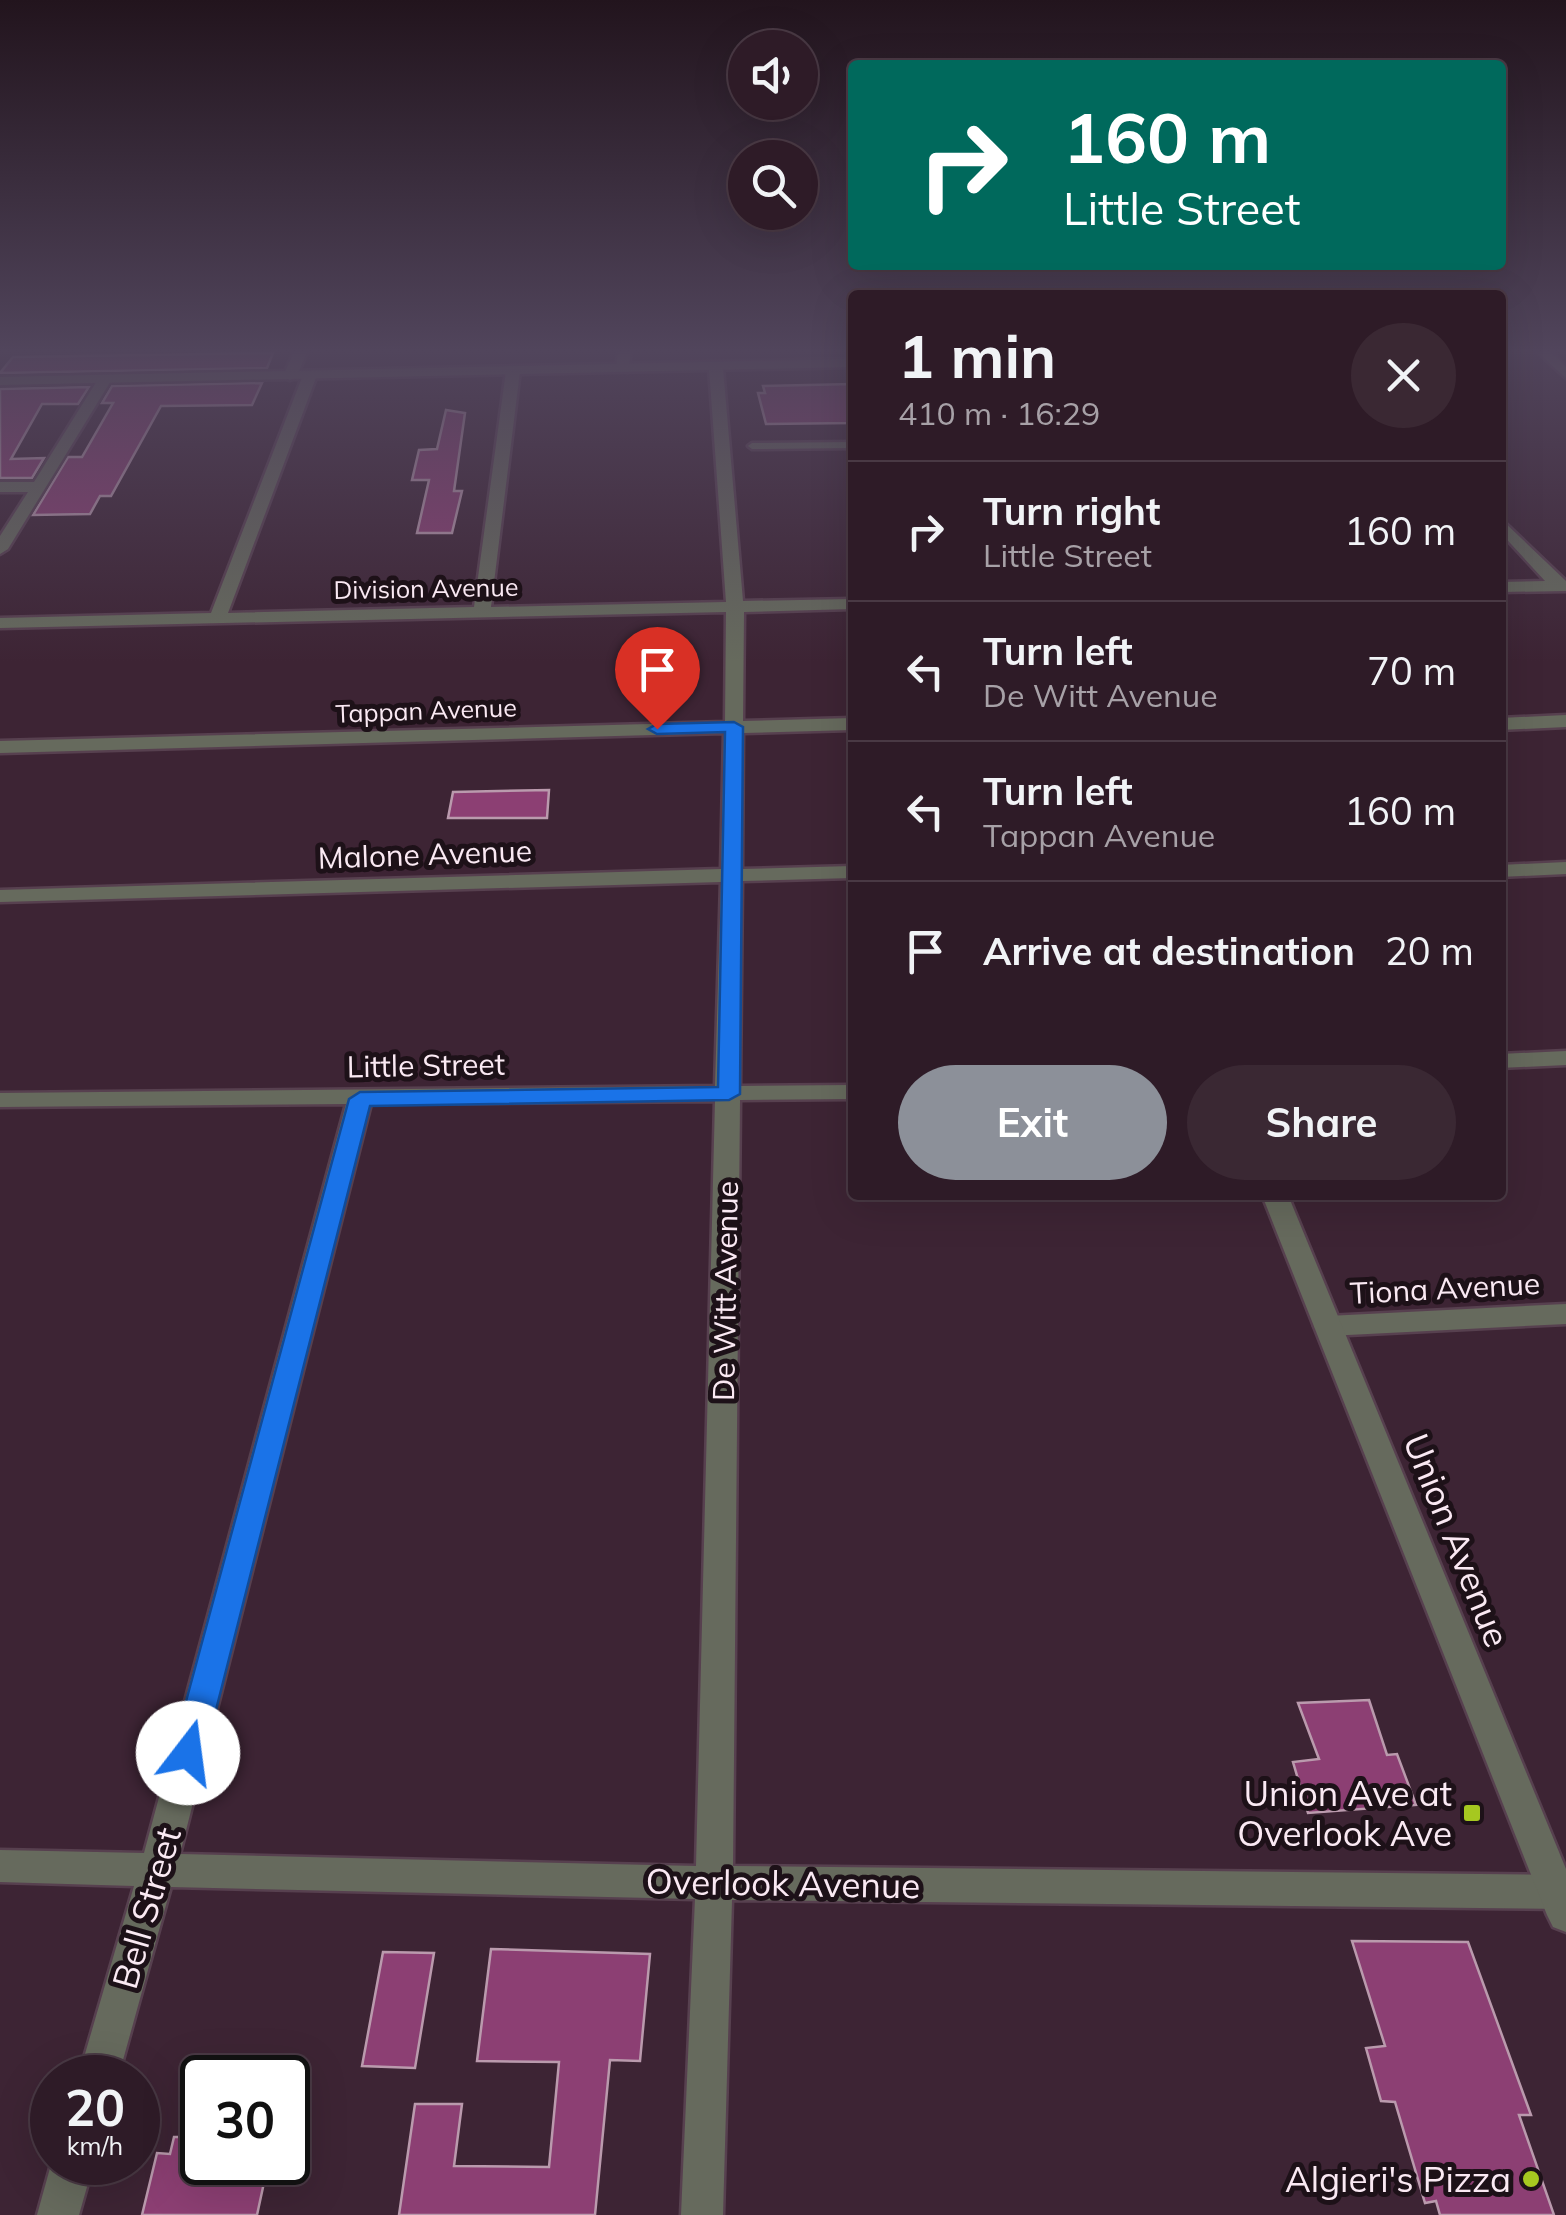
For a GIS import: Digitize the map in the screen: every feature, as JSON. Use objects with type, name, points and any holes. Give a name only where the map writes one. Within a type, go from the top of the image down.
[{"type":"street","points":[[0,550],[59,455]]},
{"type":"street","points":[[218,618],[280,455]]},
{"type":"street","points":[[482,612],[502,455]]},
{"type":"street","name":"De Witt Avenue","points":[[702,2215],[714,1883],[734,727],[735,606],[723,455]]},
{"type":"street","points":[[0,487],[40,486]]},
{"type":"street","points":[[1506,529],[1562,586]]},
{"type":"street","points":[[1506,587],[1562,586]]},
{"type":"street","name":"Division Avenue","points":[[0,623],[848,604]]},
{"type":"street","points":[[1506,724],[1566,722]]},
{"type":"street","name":"Tappan Avenue","points":[[0,747],[848,724]]},
{"type":"street","points":[[1506,871],[1566,868]]},
{"type":"street","name":"Malone Avenue","points":[[0,896],[848,872]]},
{"type":"street","points":[[1506,1061],[1566,1058]]},
{"type":"street","name":"Little Street","points":[[0,1100],[848,1092]]},
{"type":"street","name":"Bell Street","points":[[105,2055],[158,1868],[360,1099]]},
{"type":"street","name":"Union Avenue","points":[[1277,1200],[1563,1900]]},
{"type":"street","name":"Tiona Avenue","points":[[1328,1326],[1566,1314]]},
{"type":"street","name":"Overlook Avenue","points":[[0,1866],[1563,1900]]},
{"type":"street","points":[[58,2215],[66,2185]]},
{"type":"building","points":[[0,455],[44,458],[32,478],[0,478]]},
{"type":"building","points":[[134,455],[111,496],[100,496],[90,514],[33,515],[68,457]]},
{"type":"building","points":[[418,455],[459,455],[454,491],[462,491],[452,533],[417,533],[429,480],[412,480]]},
{"type":"building","points":[[549,790],[547,818],[448,818],[453,792]]},
{"type":"building","points":[[1369,1700],[1387,1755],[1397,1754],[1416,1805],[1308,1813],[1293,1762],[1319,1759],[1298,1703]]},
{"type":"building","points":[[1352,1941],[1468,1942],[1531,2115],[1519,2115],[1554,2215],[1440,2215],[1436,2201],[1425,2203],[1395,2102],[1381,2101],[1366,2048],[1385,2046]]},
{"type":"building","points":[[491,1949],[650,1954],[640,2061],[610,2060],[595,2215],[399,2215],[415,2104],[462,2104],[454,2166],[549,2167],[559,2062],[477,2061]]},
{"type":"building","points":[[383,1952],[434,1953],[415,2068],[362,2066]]},
{"type":"building","points":[[174,2137],[180,2137],[180,2185],[263,2185],[257,2215],[142,2215],[149,2185],[160,2185],[160,2153],[170,2154]]},
{"type":"place","name":"Union Ave at Overlook Ave","points":[[1472,1813]]},
{"type":"place","name":"Algieri's Pizza","points":[[1531,2179]]},
{"type":"route","points":[[188,1753],[360,1099],[729,1094],[734,727],[657,729]]}]
